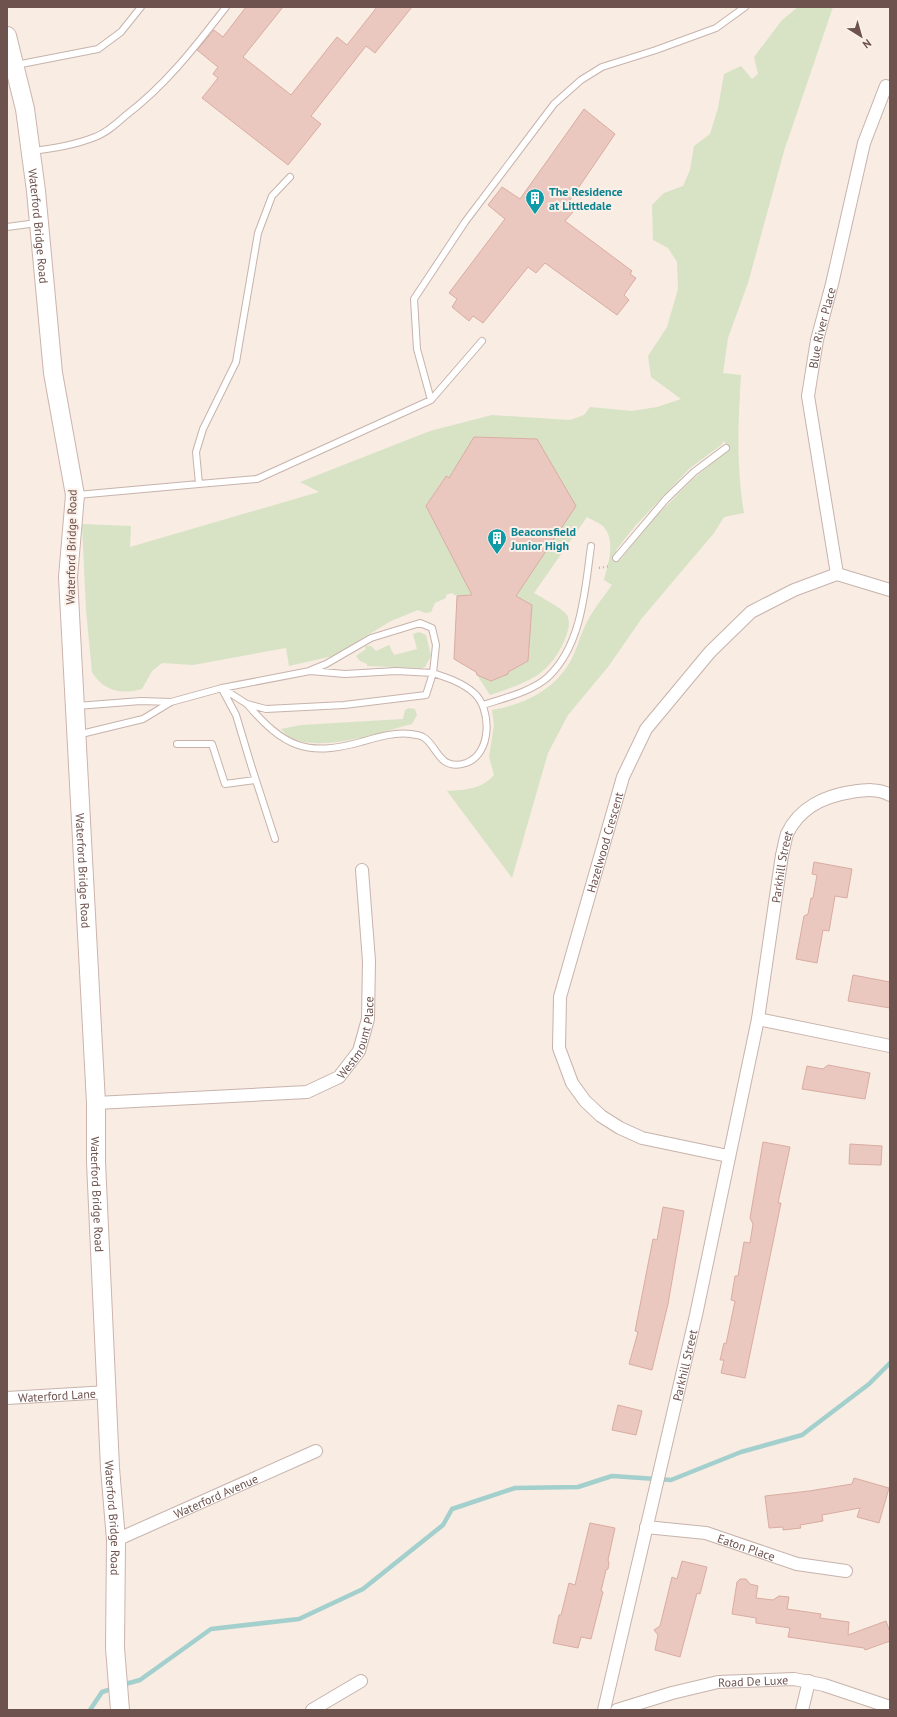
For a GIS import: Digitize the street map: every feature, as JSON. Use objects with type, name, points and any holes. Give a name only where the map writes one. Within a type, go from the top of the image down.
[{"type":"main road","name":"Waterford Bridge Road","points":[[7,36],[11,66],[26,109],[32,152],[53,373],[75,495],[68,577],[96,1103],[96,1162],[108,1392],[110,1468],[116,1540],[115,1648],[119,1707]]},
{"type":"street","name":"Blue River Place","points":[[837,574],[808,396],[817,340],[832,284],[864,143],[886,86]]},
{"type":"street","points":[[837,574],[890,590]]},
{"type":"street","name":"Hazelwood Crescent","points":[[728,1156],[642,1138],[620,1128],[601,1116],[585,1101],[572,1083],[559,1048],[560,998],[623,777],[646,729],[710,652],[751,612],[794,590],[837,574]]},
{"type":"street","name":"Parkhill Street","points":[[604,1710],[653,1493],[696,1315],[728,1156],[758,1019],[782,855],[787,834],[804,811],[817,801],[833,796],[864,790],[883,791],[890,795]]},
{"type":"street","name":"Westmount Place","points":[[96,1103],[307,1092],[339,1077],[359,1051],[368,1019],[369,961],[362,870]]},
{"type":"street","points":[[758,1019],[890,1046]]},
{"type":"street","name":"Waterford Lane","points":[[7,1398],[108,1392]]},
{"type":"street","name":"Waterford Avenue","points":[[116,1540],[316,1451]]},
{"type":"street","name":"Eaton Place","points":[[646,1527],[706,1533],[797,1564],[846,1571]]},
{"type":"street","name":"Road De Luxe","points":[[617,1710],[680,1691],[718,1682],[794,1679],[809,1681],[890,1707]]},
{"type":"street","points":[[312,1710],[361,1681]]},
{"type":"street","points":[[802,1710],[809,1681]]},
{"type":"lane","points":[[11,66],[98,49],[120,32],[141,7]]},
{"type":"lane","points":[[32,152],[71,146],[97,137],[115,125],[164,83],[187,59],[226,7]]},
{"type":"lane","points":[[431,400],[417,349],[414,299],[465,222],[554,104],[581,80],[602,67],[656,50],[716,28],[745,7]]},
{"type":"lane","points":[[199,484],[196,452],[203,429],[236,362],[258,233],[272,196],[290,177]]},
{"type":"lane","points":[[7,227],[39,223]]},
{"type":"lane","points":[[75,495],[257,479],[431,400],[482,341]]},
{"type":"lane","points":[[616,558],[666,499],[694,472],[726,448]]},
{"type":"lane","points":[[483,705],[508,697],[534,686],[547,678],[568,652],[582,607],[591,546]]},
{"type":"lane","points":[[75,706],[141,702],[171,702],[222,688],[310,671],[326,664],[371,638],[420,623],[432,628],[436,645],[433,673],[426,695],[398,700],[344,705],[266,709],[247,704]]},
{"type":"lane","points":[[222,688],[247,704],[276,734],[295,745],[317,750],[332,749],[396,733],[413,734],[424,737],[439,758],[452,763],[466,763],[479,755],[486,741],[486,724],[483,705],[474,694],[459,683],[433,673],[396,671],[345,674],[310,671]]},
{"type":"lane","points":[[222,688],[236,715],[275,839]]},
{"type":"lane","points":[[77,735],[143,719],[171,702]]},
{"type":"lane","points":[[177,744],[212,744],[225,784],[256,780]]},
{"type":"path","points":[[588,570],[610,566],[616,558]]},
{"type":"green space","points":[[798,7],[833,7],[784,151],[748,283],[728,338],[723,373],[741,375],[738,444],[741,495],[744,513],[724,517],[714,533],[642,618],[608,667],[568,715],[548,753],[512,878],[447,791],[479,786],[494,775],[489,757],[494,725],[492,710],[504,708],[537,695],[555,681],[570,662],[587,622],[612,585],[604,580],[610,553],[610,539],[608,533],[604,527],[587,517],[534,593],[557,606],[567,615],[569,621],[568,630],[559,652],[544,670],[526,682],[490,695],[477,675],[491,681],[508,674],[508,672],[528,661],[532,605],[516,596],[537,439],[474,437],[449,478],[445,476],[426,506],[472,595],[457,596],[451,593],[446,595],[446,598],[435,603],[431,612],[425,613],[418,610],[391,621],[333,656],[289,666],[286,648],[193,665],[162,663],[152,671],[142,689],[135,691],[127,692],[114,690],[102,684],[96,678],[92,672],[86,610],[82,524],[131,526],[130,547],[319,492],[300,482],[430,431],[492,415],[570,420],[584,415],[590,407],[632,411],[657,407],[681,399],[651,377],[648,356],[667,327],[678,289],[677,262],[668,248],[653,240],[652,205],[664,193],[683,186],[690,170],[694,146],[710,134],[718,108],[724,74],[741,66],[752,79],[758,74],[754,57],[782,20]],"holes":[[[724,441],[729,449],[692,480],[655,517],[620,560],[616,550],[635,526],[690,468],[720,446]]]},
{"type":"green space","points":[[419,632],[426,635],[431,656],[425,667],[367,666],[367,664],[360,661],[356,656],[366,649],[365,646],[371,646],[376,651],[389,645],[394,655],[417,649],[413,634]]},
{"type":"green space","points":[[409,708],[415,709],[417,715],[412,724],[343,741],[324,743],[307,742],[292,738],[281,729],[301,725],[403,719],[405,710]]},
{"type":"building","points":[[246,7],[283,7],[243,57],[291,95],[337,37],[347,45],[377,7],[412,7],[375,53],[366,46],[311,116],[321,124],[288,165],[202,98],[218,78],[213,74],[218,67],[197,50],[214,30],[223,37]]},
{"type":"building","name":"The Residence at Littledale","points":[[584,109],[615,134],[566,206],[573,212],[565,221],[632,271],[630,274],[636,278],[624,295],[629,300],[617,315],[545,263],[536,273],[528,267],[483,323],[473,316],[469,321],[452,307],[457,299],[449,293],[505,219],[488,205],[502,187],[520,199]]},
{"type":"building","name":"Beaconsfield Junior High","points":[[474,437],[537,439],[576,506],[516,596],[532,605],[528,661],[508,672],[508,674],[491,681],[477,675],[476,672],[454,659],[457,596],[472,595],[426,506],[446,476],[449,478]]},
{"type":"building","points":[[814,862],[852,869],[847,898],[835,896],[829,931],[823,930],[817,963],[796,959],[804,916],[808,914],[811,898],[813,898],[817,875],[812,874]]},
{"type":"building","points":[[853,975],[890,982],[890,1008],[848,1001]]},
{"type":"building","points":[[828,1065],[870,1073],[865,1099],[802,1089],[807,1066],[823,1069]]},
{"type":"building","points":[[763,1142],[790,1147],[778,1203],[781,1203],[745,1378],[721,1373],[724,1360],[720,1360],[724,1343],[726,1344],[735,1301],[731,1300],[735,1276],[738,1276],[744,1242],[750,1243],[753,1224],[750,1218]]},
{"type":"building","points":[[850,1144],[882,1146],[881,1165],[849,1164]]},
{"type":"building","points":[[663,1207],[684,1211],[668,1304],[652,1370],[629,1364],[638,1332],[635,1331],[653,1239],[657,1240]]},
{"type":"building","points":[[618,1405],[642,1411],[636,1435],[612,1430]]},
{"type":"building","points":[[854,1478],[889,1488],[879,1523],[857,1517],[860,1508],[822,1515],[823,1521],[800,1525],[801,1528],[783,1530],[783,1527],[769,1528],[765,1496],[852,1484]]},
{"type":"building","points":[[590,1523],[615,1528],[608,1560],[608,1569],[606,1570],[601,1591],[603,1592],[591,1639],[581,1637],[578,1648],[553,1643],[559,1615],[561,1615],[569,1583],[575,1585]]},
{"type":"building","points":[[682,1561],[707,1567],[700,1594],[697,1593],[680,1657],[655,1650],[658,1635],[654,1630],[660,1626],[672,1577],[677,1579]]},
{"type":"building","points":[[740,1579],[746,1579],[750,1584],[758,1586],[756,1598],[773,1600],[779,1596],[789,1597],[787,1609],[821,1614],[820,1618],[849,1622],[848,1635],[886,1621],[890,1632],[890,1641],[865,1650],[864,1648],[788,1637],[790,1628],[756,1623],[756,1618],[732,1614],[737,1582]]},
{"type":"waterway","points":[[122,1685],[140,1680],[211,1629],[299,1619],[363,1589],[443,1525],[452,1509],[515,1488],[578,1487],[612,1476],[671,1480],[741,1452],[802,1435],[869,1384],[890,1363]]},
{"type":"waterway","points":[[90,1710],[102,1692],[115,1688]]},
{"type":"place","name":"The Residence at Littledale","points":[[535,215]]},
{"type":"place","name":"Beaconsfield Junior High","points":[[497,555]]}]
